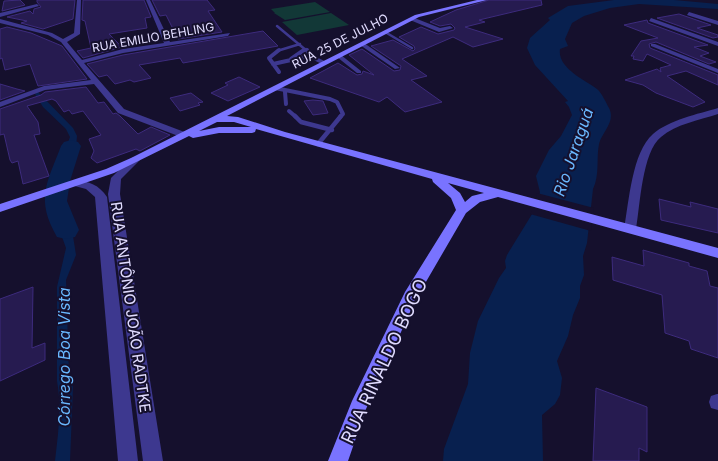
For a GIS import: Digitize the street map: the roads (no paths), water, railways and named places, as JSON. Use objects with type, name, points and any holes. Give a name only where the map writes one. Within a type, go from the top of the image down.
[{"type":"main road","name":"RUA 25 DE JULHO","points":[[163,146],[412,19],[428,12],[484,0]]},
{"type":"main road","points":[[259,127],[250,117],[248,111],[262,95]]},
{"type":"main road","points":[[213,119],[231,119],[718,254]]},
{"type":"main road","points":[[0,208],[72,184],[135,160],[163,146],[197,133],[219,130],[247,130],[282,134]]},
{"type":"main road","points":[[431,175],[455,193],[460,200],[462,210]]},
{"type":"main road","name":"RUA RINALDO BOGO","points":[[338,461],[358,407],[410,296],[462,210],[476,199],[497,193]]},
{"type":"street","points":[[63,41],[77,34],[79,0]]},
{"type":"street","points":[[148,0],[168,44]]},
{"type":"street","points":[[0,15],[37,5]]},
{"type":"street","points":[[689,14],[718,23]]},
{"type":"street","points":[[412,19],[439,30],[450,28]]},
{"type":"street","points":[[651,20],[718,44]]},
{"type":"street","points":[[0,21],[50,34],[63,41],[121,112],[184,135]]},
{"type":"street","name":"RUA EMILIO BEHLING","points":[[81,62],[124,51],[228,34]]},
{"type":"street","points":[[362,44],[397,68]]},
{"type":"street","points":[[653,45],[718,71]]},
{"type":"street","points":[[339,56],[359,72]]},
{"type":"street","points":[[0,105],[44,88],[96,82]]},
{"type":"street","points":[[630,230],[636,193],[648,146],[656,136],[668,129],[718,111]]},
{"type":"street","name":"RUA ANTÔNIO JOÃO RADTKE","points":[[135,160],[116,178],[114,194],[153,461]]},
{"type":"street","name":"RUA ANTÔNIO JOÃO RADTKE","points":[[72,184],[91,186],[98,191],[101,197],[128,461]]},
{"type":"lane","points":[[277,26],[306,49],[312,58]]},
{"type":"lane","points":[[385,32],[412,48]]},
{"type":"lane","points":[[279,72],[269,58],[279,50],[300,44]]},
{"type":"lane","points":[[289,60],[306,49]]},
{"type":"lane","points":[[273,64],[289,60],[312,58],[324,63]]},
{"type":"lane","points":[[275,88],[285,92],[320,96],[337,102],[343,114],[332,130],[318,144]]},
{"type":"lane","points":[[285,92],[286,104]]},
{"type":"lane","points":[[289,111],[301,122],[332,130]]},
{"type":"water","name":"Rio Jaraguá","points":[[614,0],[674,0],[718,4],[718,9],[639,4],[610,8],[584,16],[572,23],[565,39],[568,46],[560,49],[560,56],[567,68],[599,91],[609,108],[611,118],[599,144],[587,243],[583,256],[584,275],[580,286],[580,298],[573,315],[568,336],[557,361],[562,378],[560,395],[555,404],[542,415],[543,461],[443,461],[444,449],[468,384],[470,353],[478,321],[499,278],[506,268],[505,261],[507,255],[537,206],[540,192],[536,176],[549,150],[561,136],[572,115],[565,102],[568,101],[535,65],[527,48],[530,38],[550,20],[548,18],[568,6]]},
{"type":"water","points":[[38,92],[73,128],[77,136],[76,147],[70,155],[64,179],[54,182],[70,137],[66,129],[43,107],[35,94]]},
{"type":"water","points":[[60,196],[60,206],[73,236],[76,255],[66,280],[69,376],[73,387],[70,461],[55,461],[59,411],[57,381],[57,287],[66,248],[52,209],[51,199]]},
{"type":"waterway","name":"Córrego Boa Vista","points":[[66,230],[55,201],[59,181],[71,146]]}]
